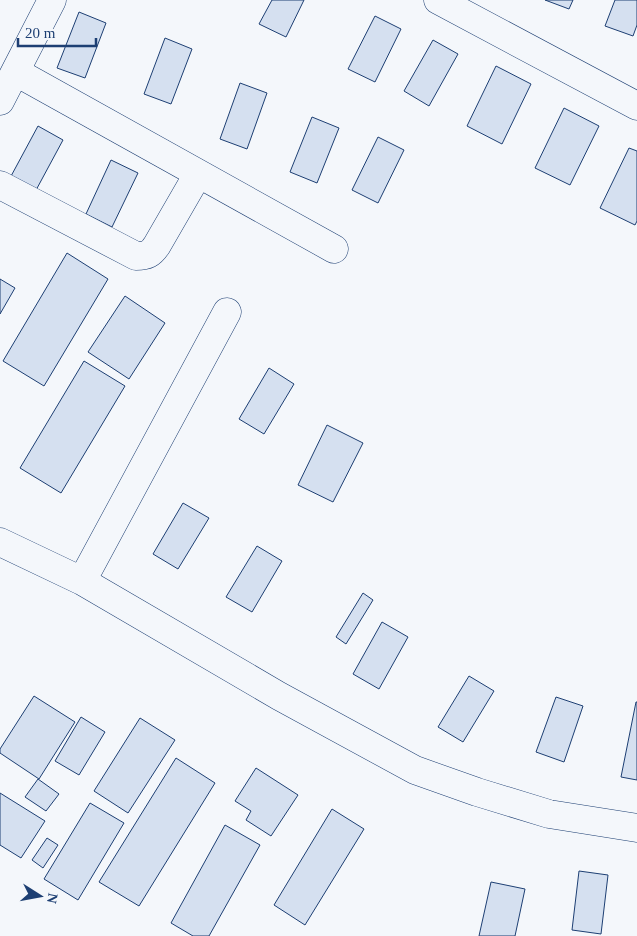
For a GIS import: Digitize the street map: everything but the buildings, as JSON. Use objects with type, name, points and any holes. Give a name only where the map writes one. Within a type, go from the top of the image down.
[{"type":"street","points":[[0,101],[52,0]]},
{"type":"street","points":[[438,0],[637,106]]},
{"type":"street","points":[[16,72],[334,250]]},
{"type":"street","points":[[0,184],[136,256],[145,256],[152,254],[198,174]]},
{"type":"street","points":[[82,581],[226,312]]},
{"type":"street","points":[[0,542],[82,581],[279,696],[415,770],[477,792],[549,814],[637,828]]}]
